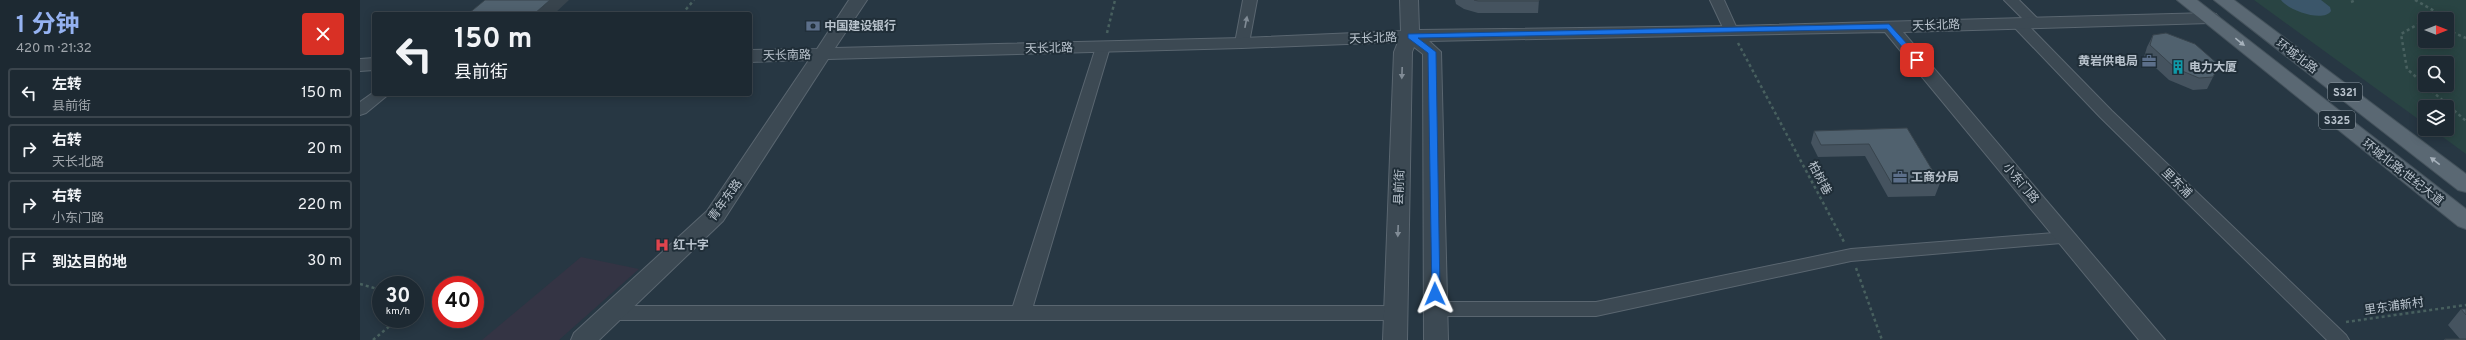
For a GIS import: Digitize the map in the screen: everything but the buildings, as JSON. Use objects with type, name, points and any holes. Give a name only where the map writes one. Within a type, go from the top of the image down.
[{"type":"main road","points":[[2186,0],[2210,18]]},
{"type":"main road","name":"环城北路","points":[[2223,0],[2466,185]]},
{"type":"main road","name":"环城北路;世纪大道","points":[[2210,18],[2466,221]]},
{"type":"street","name":"青年东路","points":[[583,340],[715,216],[858,0]]},
{"type":"street","points":[[1242,43],[1250,0]]},
{"type":"street","name":"县前街","points":[[1395,340],[1403,52],[1410,36],[1409,0]]},
{"type":"street","points":[[1717,0],[1731,31]]},
{"type":"street","name":"里东浦","points":[[2011,0],[2026,23],[2106,114],[2339,340]]},
{"type":"street","name":"天长北路","points":[[823,54],[1242,43],[1410,36],[1731,31],[2210,18]]},
{"type":"street","name":"小东门路","points":[[1889,26],[2153,340]]},
{"type":"street","points":[[1410,36],[1432,52],[1436,340]]},
{"type":"street","points":[[1021,313],[1103,47]]},
{"type":"street","name":"天长南路","points":[[752,56],[823,54]]},
{"type":"street","points":[[360,64],[372,64]]},
{"type":"street","points":[[360,110],[378,96]]},
{"type":"street","points":[[1435,309],[1596,309],[1851,255],[2067,238]]},
{"type":"street","points":[[612,313],[1396,313]]},
{"type":"path","points":[[684,12],[694,0]]},
{"type":"path","points":[[1103,47],[1115,0]]},
{"type":"path","points":[[2351,2],[2356,0]]},
{"type":"path","points":[[2415,0],[2436,12]]},
{"type":"path","points":[[2418,24],[2401,34],[2407,69],[2466,121]]},
{"type":"path","name":"柏树巷","points":[[1731,31],[1851,255],[1882,340]]},
{"type":"path","points":[[2454,33],[2466,38]]},
{"type":"path","points":[[360,284],[372,287]]},
{"type":"path","name":"里东浦新村","points":[[2325,325],[2466,305]]},
{"type":"path","points":[[373,340],[387,328]]},
{"type":"shaded area","points":[[2281,0],[2321,0],[2330,7],[2331,11],[2321,16],[2306,14],[2291,8]]},
{"type":"shaded area","points":[[581,257],[639,269],[559,340],[482,340]]},
{"type":"green space","points":[[2254,0],[2466,0],[2466,154],[2442,136],[2454,136],[2454,100],[2418,100],[2418,119]]},
{"type":"place","name":"中国建设银行","points":[[813,26]]},
{"type":"place","name":"黄岩供电局","points":[[2149,61]]},
{"type":"place","name":"电力大厦","points":[[2178,67]]},
{"type":"place","name":"工商分局","points":[[1900,177]]},
{"type":"place","name":"红十字","points":[[662,245]]},
{"type":"route","points":[[1435,294],[1432,52],[1410,36],[1731,31],[1889,26],[1917,60]]}]
